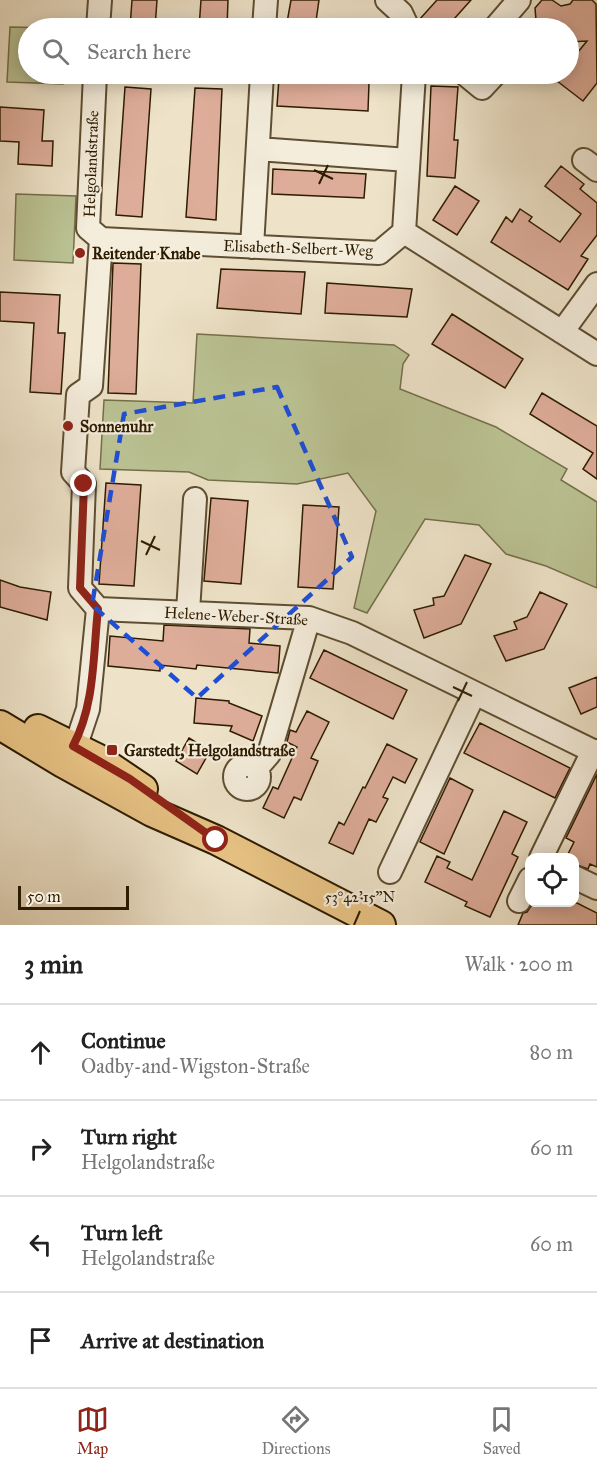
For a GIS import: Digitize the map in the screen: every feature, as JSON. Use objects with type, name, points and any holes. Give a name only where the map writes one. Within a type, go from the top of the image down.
[{"type":"main road","points":[[0,707],[41,731],[68,755]]},
{"type":"main road","points":[[0,725],[130,779],[216,840],[381,925]]},
{"type":"street","points":[[99,18],[100,0]]},
{"type":"street","points":[[265,18],[266,0]]},
{"type":"street","points":[[504,18],[519,0]]},
{"type":"street","name":"Helgolandstraße","points":[[95,84],[88,228],[101,239],[91,386],[78,396],[73,472],[84,484],[80,588],[98,609]]},
{"type":"street","points":[[252,247],[261,84]]},
{"type":"street","points":[[413,84],[404,232],[597,354]]},
{"type":"street","points":[[258,150],[408,160]]},
{"type":"street","name":"Elisabeth-Selbert-Weg","points":[[101,239],[379,253],[404,232]]},
{"type":"street","points":[[562,332],[597,284]]},
{"type":"street","points":[[189,612],[195,499]]},
{"type":"street","points":[[68,755],[83,726],[88,709],[98,609]]},
{"type":"street","name":"Helene-Weber-Straße","points":[[98,609],[309,618],[352,633],[595,751]]},
{"type":"street","points":[[256,769],[269,754],[309,618]]},
{"type":"street","points":[[390,872],[474,694]]},
{"type":"street","points":[[544,853],[595,751]]},
{"type":"street","points":[[579,879],[597,888]]},
{"type":"street","points":[[519,901],[525,889]]},
{"type":"highlighted area","points":[[277,387],[352,557],[197,698],[92,605],[124,414]]},
{"type":"green space","points":[[10,27],[18,27],[18,82],[7,82]]},
{"type":"green space","points":[[16,194],[76,196],[73,263],[14,260]]},
{"type":"green space","points":[[197,334],[394,345],[409,355],[403,364],[400,389],[496,427],[567,469],[561,480],[597,502],[597,588],[546,566],[506,554],[479,525],[425,519],[367,613],[354,608],[376,511],[348,473],[297,484],[208,480],[189,472],[100,469],[104,400],[193,403]]},
{"type":"building","points":[[132,0],[157,0],[156,18],[131,18]]},
{"type":"building","points":[[201,0],[228,0],[227,18],[200,18]]},
{"type":"building","points":[[291,0],[319,0],[316,18],[288,18]]},
{"type":"building","points":[[437,0],[471,0],[455,18],[421,18]]},
{"type":"building","points":[[542,0],[552,0],[561,6],[570,4],[573,0],[592,0],[596,4],[597,83],[583,101],[561,84],[579,84],[579,51],[587,41],[579,41],[579,18],[536,18],[535,8]]},
{"type":"building","points":[[279,84],[369,84],[368,111],[277,106]]},
{"type":"building","points":[[431,86],[458,87],[454,140],[458,140],[455,178],[427,176]]},
{"type":"building","points":[[125,87],[151,89],[142,217],[116,215]]},
{"type":"building","points":[[195,88],[222,89],[216,220],[186,217]]},
{"type":"building","points":[[0,107],[44,110],[42,141],[53,141],[52,166],[18,164],[19,142],[0,141]]},
{"type":"building","points":[[561,166],[584,184],[580,189],[597,203],[597,235],[581,256],[588,259],[568,290],[491,242],[506,217],[512,222],[520,209],[532,217],[529,221],[560,242],[581,214],[545,186]]},
{"type":"building","points":[[273,169],[366,174],[364,198],[272,194]]},
{"type":"building","points":[[455,186],[479,201],[457,235],[433,220]]},
{"type":"building","points":[[113,263],[141,264],[136,394],[108,393]]},
{"type":"building","points":[[221,269],[305,272],[301,314],[217,308]]},
{"type":"building","points":[[327,283],[412,289],[407,317],[325,313]]},
{"type":"building","points":[[0,292],[60,295],[58,333],[65,333],[61,394],[30,392],[34,323],[0,321]]},
{"type":"building","points":[[452,314],[523,359],[505,388],[432,344]]},
{"type":"building","points":[[542,393],[597,426],[597,479],[583,469],[593,453],[530,414]]},
{"type":"building","points":[[106,483],[141,485],[134,586],[99,584]]},
{"type":"building","points":[[211,498],[248,501],[241,584],[204,581]]},
{"type":"building","points":[[303,505],[339,507],[333,589],[298,587]]},
{"type":"building","points":[[465,555],[491,564],[461,624],[424,638],[414,610],[434,605],[433,598],[444,596]]},
{"type":"building","points":[[0,580],[20,587],[51,592],[47,620],[0,607]]},
{"type":"building","points":[[540,592],[567,604],[544,649],[506,661],[494,636],[517,629],[514,622],[527,617]]},
{"type":"building","points":[[164,625],[250,629],[249,643],[280,646],[278,673],[197,665],[196,669],[160,665],[160,671],[108,666],[110,636],[163,641]]},
{"type":"building","points":[[324,650],[407,690],[393,719],[310,678]]},
{"type":"building","points":[[597,677],[597,707],[581,714],[569,688]]},
{"type":"building","points":[[196,698],[229,701],[229,703],[262,716],[253,741],[230,731],[232,726],[194,723]]},
{"type":"building","points":[[307,711],[329,722],[311,758],[318,761],[301,800],[294,797],[284,818],[263,808],[273,787],[278,789],[297,747],[287,742],[290,730],[296,732]]},
{"type":"building","points":[[480,723],[570,768],[555,798],[464,753]]},
{"type":"building","points":[[189,738],[210,751],[197,774],[176,761]]},
{"type":"building","points":[[387,744],[417,759],[405,783],[393,777],[383,797],[388,799],[376,822],[369,819],[353,854],[329,843],[339,822],[344,825]]},
{"type":"building","points":[[597,774],[597,867],[590,864],[588,869],[579,866],[579,853],[568,853],[574,842],[566,838]]},
{"type":"building","points":[[450,778],[473,790],[444,854],[420,842]]},
{"type":"building","points":[[504,811],[527,822],[512,854],[518,857],[490,917],[465,906],[467,902],[425,882],[437,856],[450,862],[447,868],[472,880]]},
{"type":"building","points":[[579,904],[597,913],[597,925],[518,925],[523,913],[530,907],[579,907]]},
{"type":"place","name":"Reitender Knabe","points":[[80,253]]},
{"type":"place","name":"Sonnenuhr","points":[[68,426]]},
{"type":"place","name":"Garstedt, Helgolandstraße","points":[[112,750]]},
{"type":"route","points":[[84,484],[80,588],[98,609],[88,709],[73,746],[130,779],[216,840]]}]
